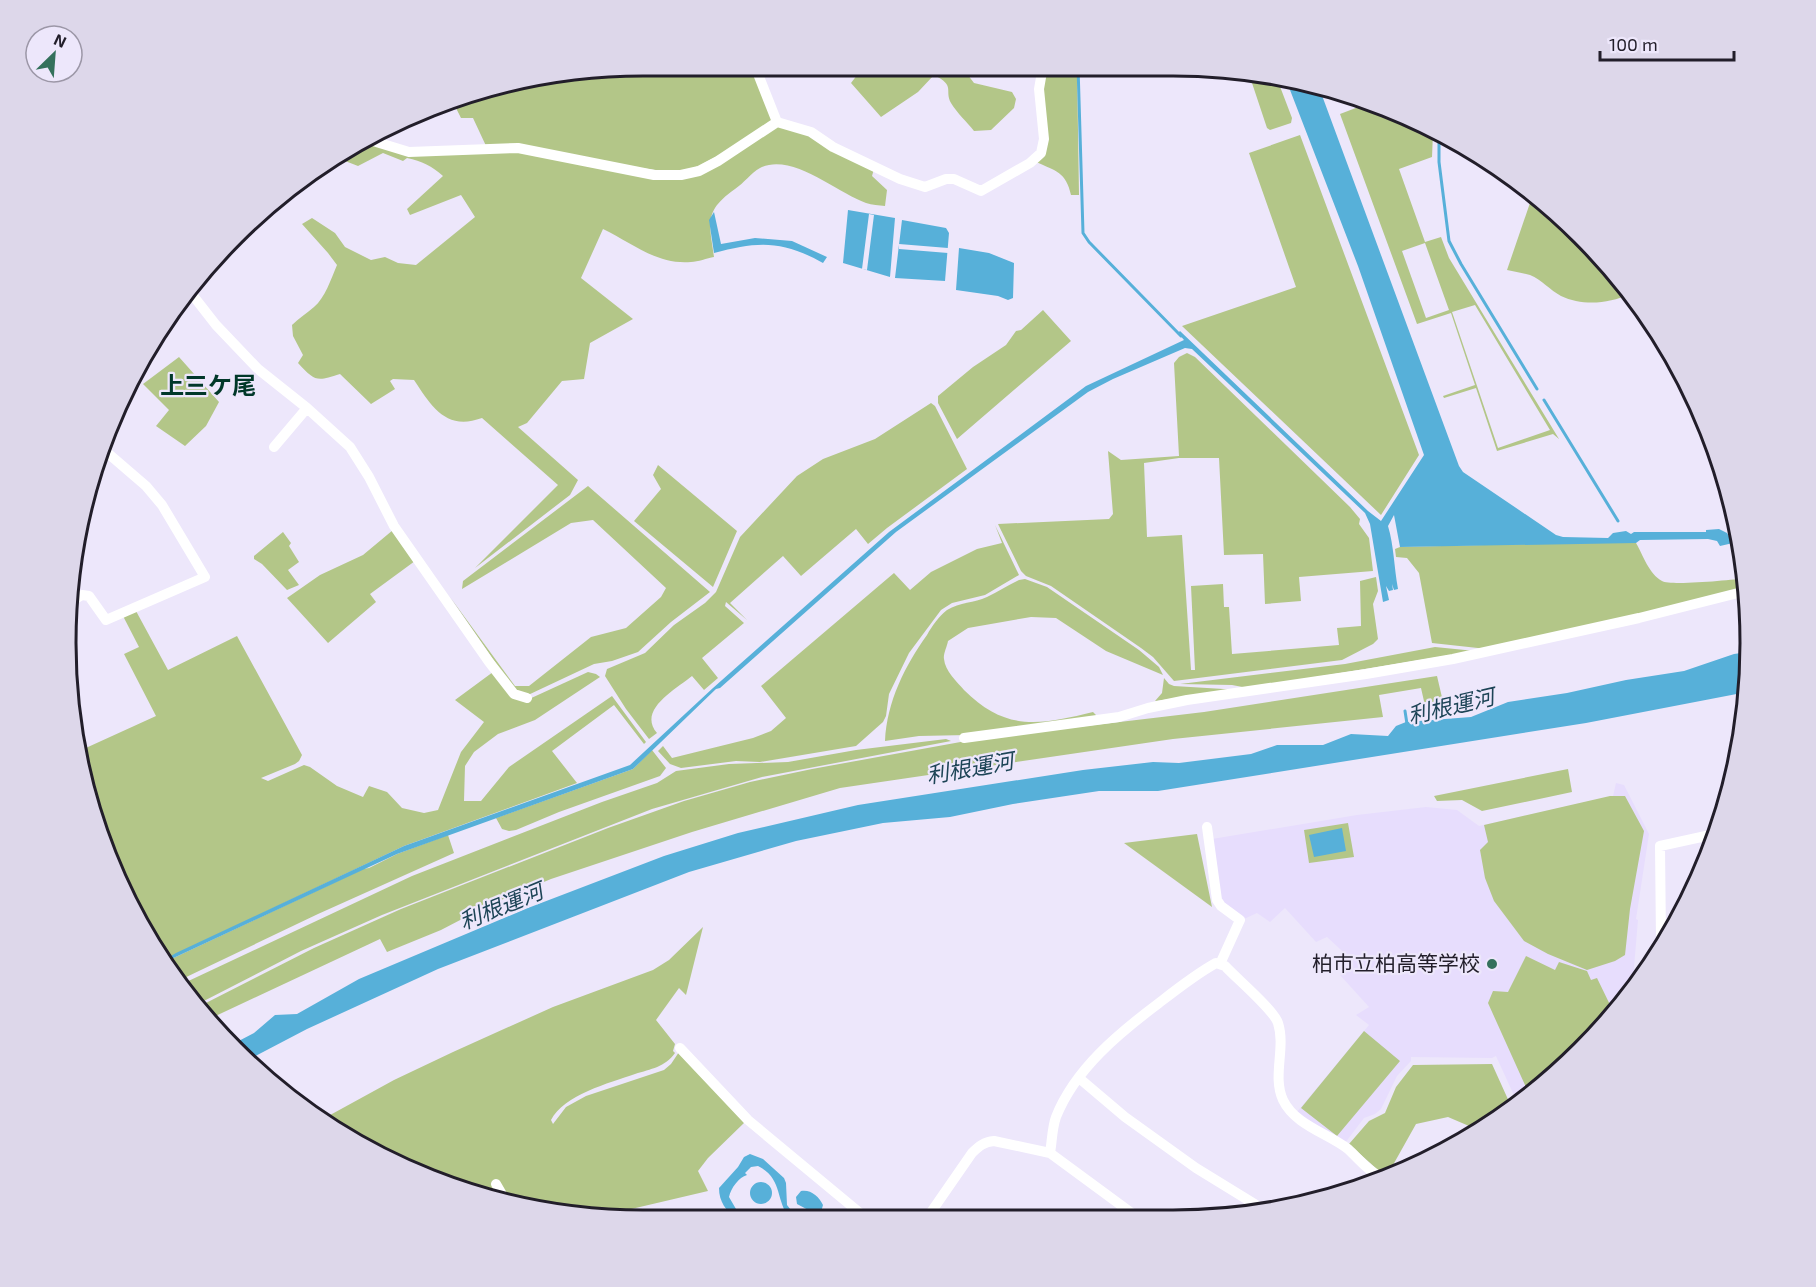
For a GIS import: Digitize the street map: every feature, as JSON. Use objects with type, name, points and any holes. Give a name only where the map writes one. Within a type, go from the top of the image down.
[{"type":"street","points":[[759,76],[777,122]]},
{"type":"street","points":[[378,143],[409,152],[429,153],[518,148],[654,175],[681,175],[699,171],[718,161],[777,122],[811,132],[833,147],[900,179],[925,187],[946,178],[954,179],[981,191],[1030,164],[1041,153],[1044,139],[1039,89],[1041,76]]},
{"type":"street","points":[[194,298],[216,326],[258,369],[307,408],[350,447],[369,477],[394,526],[489,662],[514,694],[528,698]]},
{"type":"street","points":[[274,447],[307,408]]},
{"type":"street","points":[[79,598],[89,596],[106,620],[205,577],[162,506],[146,486],[109,455]]},
{"type":"street","points":[[964,738],[1119,717],[1187,700],[1346,678],[1453,659],[1639,618],[1737,593]]},
{"type":"street","points":[[1207,827],[1217,900],[1221,906],[1240,920],[1220,964]]},
{"type":"street","points":[[1663,929],[1660,846],[1705,836]]},
{"type":"street","points":[[1050,1154],[1055,1121],[1079,1078],[1105,1048],[1130,1025],[1216,963],[1225,966],[1278,1020],[1281,1046],[1280,1088],[1286,1106],[1299,1119],[1348,1150],[1373,1173]]},
{"type":"street","points":[[680,1048],[748,1120],[856,1210]]},
{"type":"street","points":[[1079,1078],[1125,1117],[1196,1168],[1257,1204]]},
{"type":"street","points":[[933,1210],[972,1153],[987,1142],[994,1141],[1050,1154],[1127,1210]]},
{"type":"street","points":[[496,1184],[501,1192]]},
{"type":"shaded area","name":"柏市立柏高等学校","points":[[1616,783],[1624,785],[1649,834],[1636,919],[1638,920],[1635,972],[1599,1017],[1573,1044],[1514,1096],[1496,1056],[1492,1058],[1411,1057],[1411,1061],[1397,1076],[1381,1109],[1364,1118],[1345,1143],[1297,1112],[1369,1025],[1356,1015],[1369,1007],[1340,975],[1353,961],[1327,937],[1316,942],[1285,908],[1270,922],[1257,913],[1244,919],[1222,903],[1212,839],[1357,815],[1426,807],[1457,810],[1479,826],[1613,796]]},
{"type":"green space","points":[[644,76],[757,76],[772,120],[720,158],[679,173],[487,148],[473,118],[461,118],[456,109],[461,107],[533,87],[569,81]]},
{"type":"green space","points":[[856,76],[933,76],[918,92],[881,117],[851,83]]},
{"type":"green space","points":[[936,76],[969,76],[974,83],[1012,92],[1016,99],[1014,108],[991,130],[974,131],[951,103],[947,85]]},
{"type":"green space","points":[[1044,76],[1077,76],[1079,195],[1071,195],[1066,181],[1059,173],[1036,162],[1040,158]]},
{"type":"green space","points":[[1252,82],[1280,86],[1292,118],[1291,123],[1270,130],[1267,128]]},
{"type":"green space","points":[[1357,108],[1433,140],[1432,157],[1399,169],[1425,242],[1441,237],[1449,258],[1559,439],[1553,434],[1497,451],[1476,388],[1444,398],[1443,396],[1475,385],[1451,313],[1417,324],[1340,114]],"holes":[[[1425,243],[1449,310],[1426,318],[1402,251]],[[1475,305],[1550,430],[1498,448],[1452,312]]]},
{"type":"green space","points":[[777,124],[794,128],[874,169],[872,176],[887,190],[885,206],[866,203],[800,169],[773,164],[760,168],[725,197],[713,211],[710,226],[714,257],[694,262],[679,262],[656,257],[603,229],[581,278],[633,319],[590,343],[584,379],[562,381],[527,423],[518,427],[578,480],[570,495],[475,568],[558,485],[482,418],[459,421],[441,414],[414,380],[393,379],[390,381],[395,389],[371,404],[340,374],[321,379],[316,378],[298,363],[303,355],[293,336],[292,325],[321,299],[337,265],[302,224],[312,218],[335,233],[345,247],[371,260],[385,257],[398,263],[416,265],[475,217],[461,195],[410,215],[407,209],[443,176],[422,162],[407,158],[403,161],[383,153],[358,166],[345,161],[377,143],[392,149],[518,151],[680,176]]},
{"type":"green space","points":[[1300,135],[1419,455],[1381,515],[1182,326],[1296,287],[1249,153]]},
{"type":"green space","points":[[1530,204],[1573,243],[1621,297],[1604,302],[1569,299],[1530,275],[1507,270]]},
{"type":"green space","points":[[1043,310],[1071,341],[957,439],[938,403],[938,396],[973,367],[1006,345],[1016,331],[1021,330]]},
{"type":"green space","points":[[1187,353],[1195,357],[1350,507],[1360,519],[1359,524],[1369,538],[1373,571],[1299,577],[1301,601],[1265,604],[1263,554],[1224,555],[1219,458],[1179,458],[1144,463],[1147,537],[1182,535],[1191,670],[1195,670],[1191,586],[1223,584],[1224,607],[1229,607],[1232,654],[1339,645],[1337,628],[1361,626],[1360,581],[1376,577],[1378,591],[1373,604],[1378,639],[1373,644],[1342,660],[1174,681],[1153,657],[1141,648],[1051,586],[1026,576],[1021,571],[998,524],[1109,519],[1113,514],[1108,451],[1121,460],[1179,456],[1174,363]]},
{"type":"green space","points":[[179,357],[219,402],[206,426],[185,446],[156,426],[169,410],[143,384]]},
{"type":"green space","points":[[931,403],[935,406],[967,469],[868,544],[856,529],[801,576],[783,556],[730,603],[747,620],[726,602],[725,606],[744,623],[702,658],[718,678],[704,690],[692,676],[661,701],[652,716],[652,724],[657,733],[649,739],[605,676],[607,669],[645,653],[674,625],[705,603],[716,592],[740,537],[797,476],[823,459],[875,439]]},
{"type":"green space","points":[[658,465],[737,531],[713,587],[634,521],[661,489],[653,475]]},
{"type":"green space","points":[[588,486],[710,592],[671,622],[638,652],[612,661],[594,664],[528,695],[515,691],[450,597],[515,686],[529,686],[591,637],[626,628],[661,597],[666,588],[593,520],[571,523],[462,589],[463,581]]},
{"type":"green space","points":[[995,525],[1019,575],[985,595],[952,603],[941,610],[909,653],[889,694],[883,722],[856,746],[760,762],[736,761],[681,768],[670,764],[658,751],[663,746],[672,758],[753,738],[771,731],[786,718],[761,686],[894,573],[910,590],[931,572],[977,549],[1002,543]]},
{"type":"green space","points":[[393,530],[415,561],[370,594],[376,602],[328,643],[287,598],[320,575],[363,555]]},
{"type":"green space","points":[[283,532],[291,543],[289,546],[299,562],[288,570],[299,585],[287,590],[262,564],[254,559],[254,556]]},
{"type":"green space","points":[[1636,543],[1650,569],[1662,581],[1689,583],[1736,579],[1737,591],[1487,649],[1432,643],[1419,573],[1407,558],[1396,557],[1395,549],[1400,547]]},
{"type":"green space","points":[[1025,579],[1047,587],[1139,650],[1159,667],[1163,675],[1106,651],[1056,618],[1031,617],[968,628],[948,641],[944,659],[952,676],[979,704],[1009,719],[1024,722],[1056,720],[1093,712],[1098,717],[967,735],[919,736],[885,741],[889,712],[898,685],[911,659],[938,618],[952,607],[982,599]]},
{"type":"green space","points":[[136,611],[168,670],[237,636],[302,755],[295,764],[261,778],[268,781],[304,765],[337,786],[363,797],[369,786],[387,792],[402,808],[424,813],[438,810],[461,752],[484,722],[455,700],[493,672],[527,700],[588,672],[600,677],[535,720],[498,734],[474,752],[465,766],[464,801],[481,801],[509,767],[612,696],[646,742],[644,744],[614,705],[552,751],[577,783],[404,846],[171,957],[152,927],[120,860],[96,790],[86,748],[156,716],[124,654],[139,647],[123,616]]},
{"type":"green space","points":[[1435,647],[1475,651],[1248,688],[1232,685],[1180,684],[1345,664]]},
{"type":"green space","points":[[1437,676],[1444,706],[1426,710],[1421,688],[1379,695],[1383,717],[1173,739],[840,788],[692,832],[551,879],[489,905],[441,930],[387,952],[380,939],[216,1016],[206,1003],[314,948],[401,909],[608,828],[684,801],[750,782],[977,739],[1204,712]]},
{"type":"green space","points":[[1164,678],[1174,686],[1240,690],[1155,701],[1162,693]]},
{"type":"green space","points":[[946,739],[951,741],[762,777],[652,809],[382,915],[301,951],[204,1001],[188,981],[412,876],[657,783],[676,771],[729,764],[788,762],[856,750]]},
{"type":"green space","points":[[652,750],[666,768],[660,776],[516,830],[502,829],[496,818],[633,769]]},
{"type":"green space","points":[[1568,769],[1572,792],[1482,811],[1462,800],[1437,801],[1434,796]]},
{"type":"green space","points":[[1610,796],[1625,796],[1644,831],[1630,909],[1625,955],[1615,961],[1587,970],[1524,941],[1494,901],[1485,878],[1480,850],[1488,842],[1484,825]]},
{"type":"green space","points":[[1348,823],[1354,857],[1309,863],[1304,830]]},
{"type":"green space","points":[[1197,834],[1212,907],[1124,843]]},
{"type":"green space","points":[[448,835],[454,853],[318,914],[185,977],[172,959],[369,868],[397,854]]},
{"type":"green space","points":[[703,927],[686,995],[679,988],[656,1020],[675,1044],[673,1051],[675,1053],[657,1067],[600,1086],[576,1097],[557,1111],[551,1120],[553,1124],[566,1107],[586,1096],[664,1070],[679,1052],[745,1122],[698,1171],[708,1191],[629,1210],[569,1206],[533,1200],[461,1180],[427,1167],[360,1135],[329,1116],[394,1080],[453,1052],[553,1007],[653,970],[669,960]]},
{"type":"green space","points":[[1526,956],[1555,970],[1559,962],[1587,971],[1591,980],[1597,978],[1610,1004],[1573,1044],[1526,1087],[1488,1003],[1493,991],[1508,992]]},
{"type":"green space","points":[[1364,1031],[1400,1061],[1337,1136],[1301,1108]]},
{"type":"green space","points":[[1492,1064],[1508,1100],[1470,1126],[1448,1117],[1416,1124],[1393,1165],[1379,1171],[1349,1144],[1369,1121],[1385,1113],[1396,1087],[1413,1065]]},
{"type":"water","points":[[1289,89],[1323,97],[1463,472],[1556,535],[1563,537],[1608,538],[1613,533],[1626,531],[1631,534],[1634,532],[1706,532],[1706,530],[1719,529],[1727,533],[1731,544],[1720,546],[1717,541],[1708,539],[1640,540],[1636,543],[1400,547],[1394,515],[1388,526],[1398,589],[1394,590],[1392,584],[1393,590],[1389,591],[1386,586],[1389,600],[1383,602],[1370,524],[1365,513],[1192,349],[1185,348],[1088,392],[896,532],[720,688],[716,689],[633,769],[397,854],[172,959],[170,956],[404,846],[630,765],[889,532],[1086,386],[1184,340],[1178,333],[1180,331],[1381,521],[1424,455],[1358,266]]},
{"type":"water","points":[[848,210],[895,218],[890,277],[843,263]]},
{"type":"water","points":[[714,212],[721,244],[755,238],[792,241],[827,257],[823,263],[795,250],[770,245],[744,246],[714,253],[709,220]]},
{"type":"water","points":[[902,220],[946,228],[949,233],[945,281],[895,278]]},
{"type":"water","points":[[959,248],[989,253],[1014,263],[1013,298],[1008,300],[998,296],[956,290]]},
{"type":"water","points":[[1740,653],[1737,694],[1586,723],[1158,791],[1099,791],[1013,804],[950,817],[883,823],[796,841],[689,872],[438,969],[307,1029],[256,1056],[240,1040],[254,1033],[275,1015],[297,1014],[359,979],[528,908],[664,856],[738,833],[858,805],[1083,770],[1153,762],[1179,763],[1251,754],[1277,745],[1323,745],[1351,734],[1388,736],[1396,726],[1406,722],[1471,717],[1508,702],[1684,671]]},
{"type":"water","points":[[1342,828],[1346,851],[1314,857],[1309,835]]},
{"type":"water","points":[[750,1154],[763,1159],[784,1178],[787,1205],[791,1210],[784,1210],[775,1183],[766,1171],[758,1166],[751,1167],[745,1173],[747,1175],[736,1183],[732,1190],[729,1197],[737,1210],[726,1209],[720,1197],[719,1188],[744,1157]]},
{"type":"water","points":[[761,1182],[769,1185],[772,1193],[769,1201],[761,1204],[753,1201],[750,1193],[753,1185]]},
{"type":"water","points":[[801,1191],[811,1192],[823,1205],[822,1210],[808,1210],[797,1204],[796,1197]]},
{"type":"pier","points":[[869,214],[874,215],[867,270],[862,269]]},
{"type":"pier","points":[[899,244],[948,248],[948,253],[899,249]]},
{"type":"waterway","points":[[1078,76],[1083,233],[1089,242],[1181,336]]},
{"type":"waterway","points":[[1439,143],[1439,162],[1449,241],[1537,389]]},
{"type":"waterway","points":[[1544,400],[1618,521]]},
{"type":"waterway","name":"利根運河","points":[[1405,711],[1407,724]]},
{"type":"place","name":"柏市立柏高等学校","points":[[1492,964]]},
{"type":"district","name":"上三ケ尾","points":[[208,386]]}]
